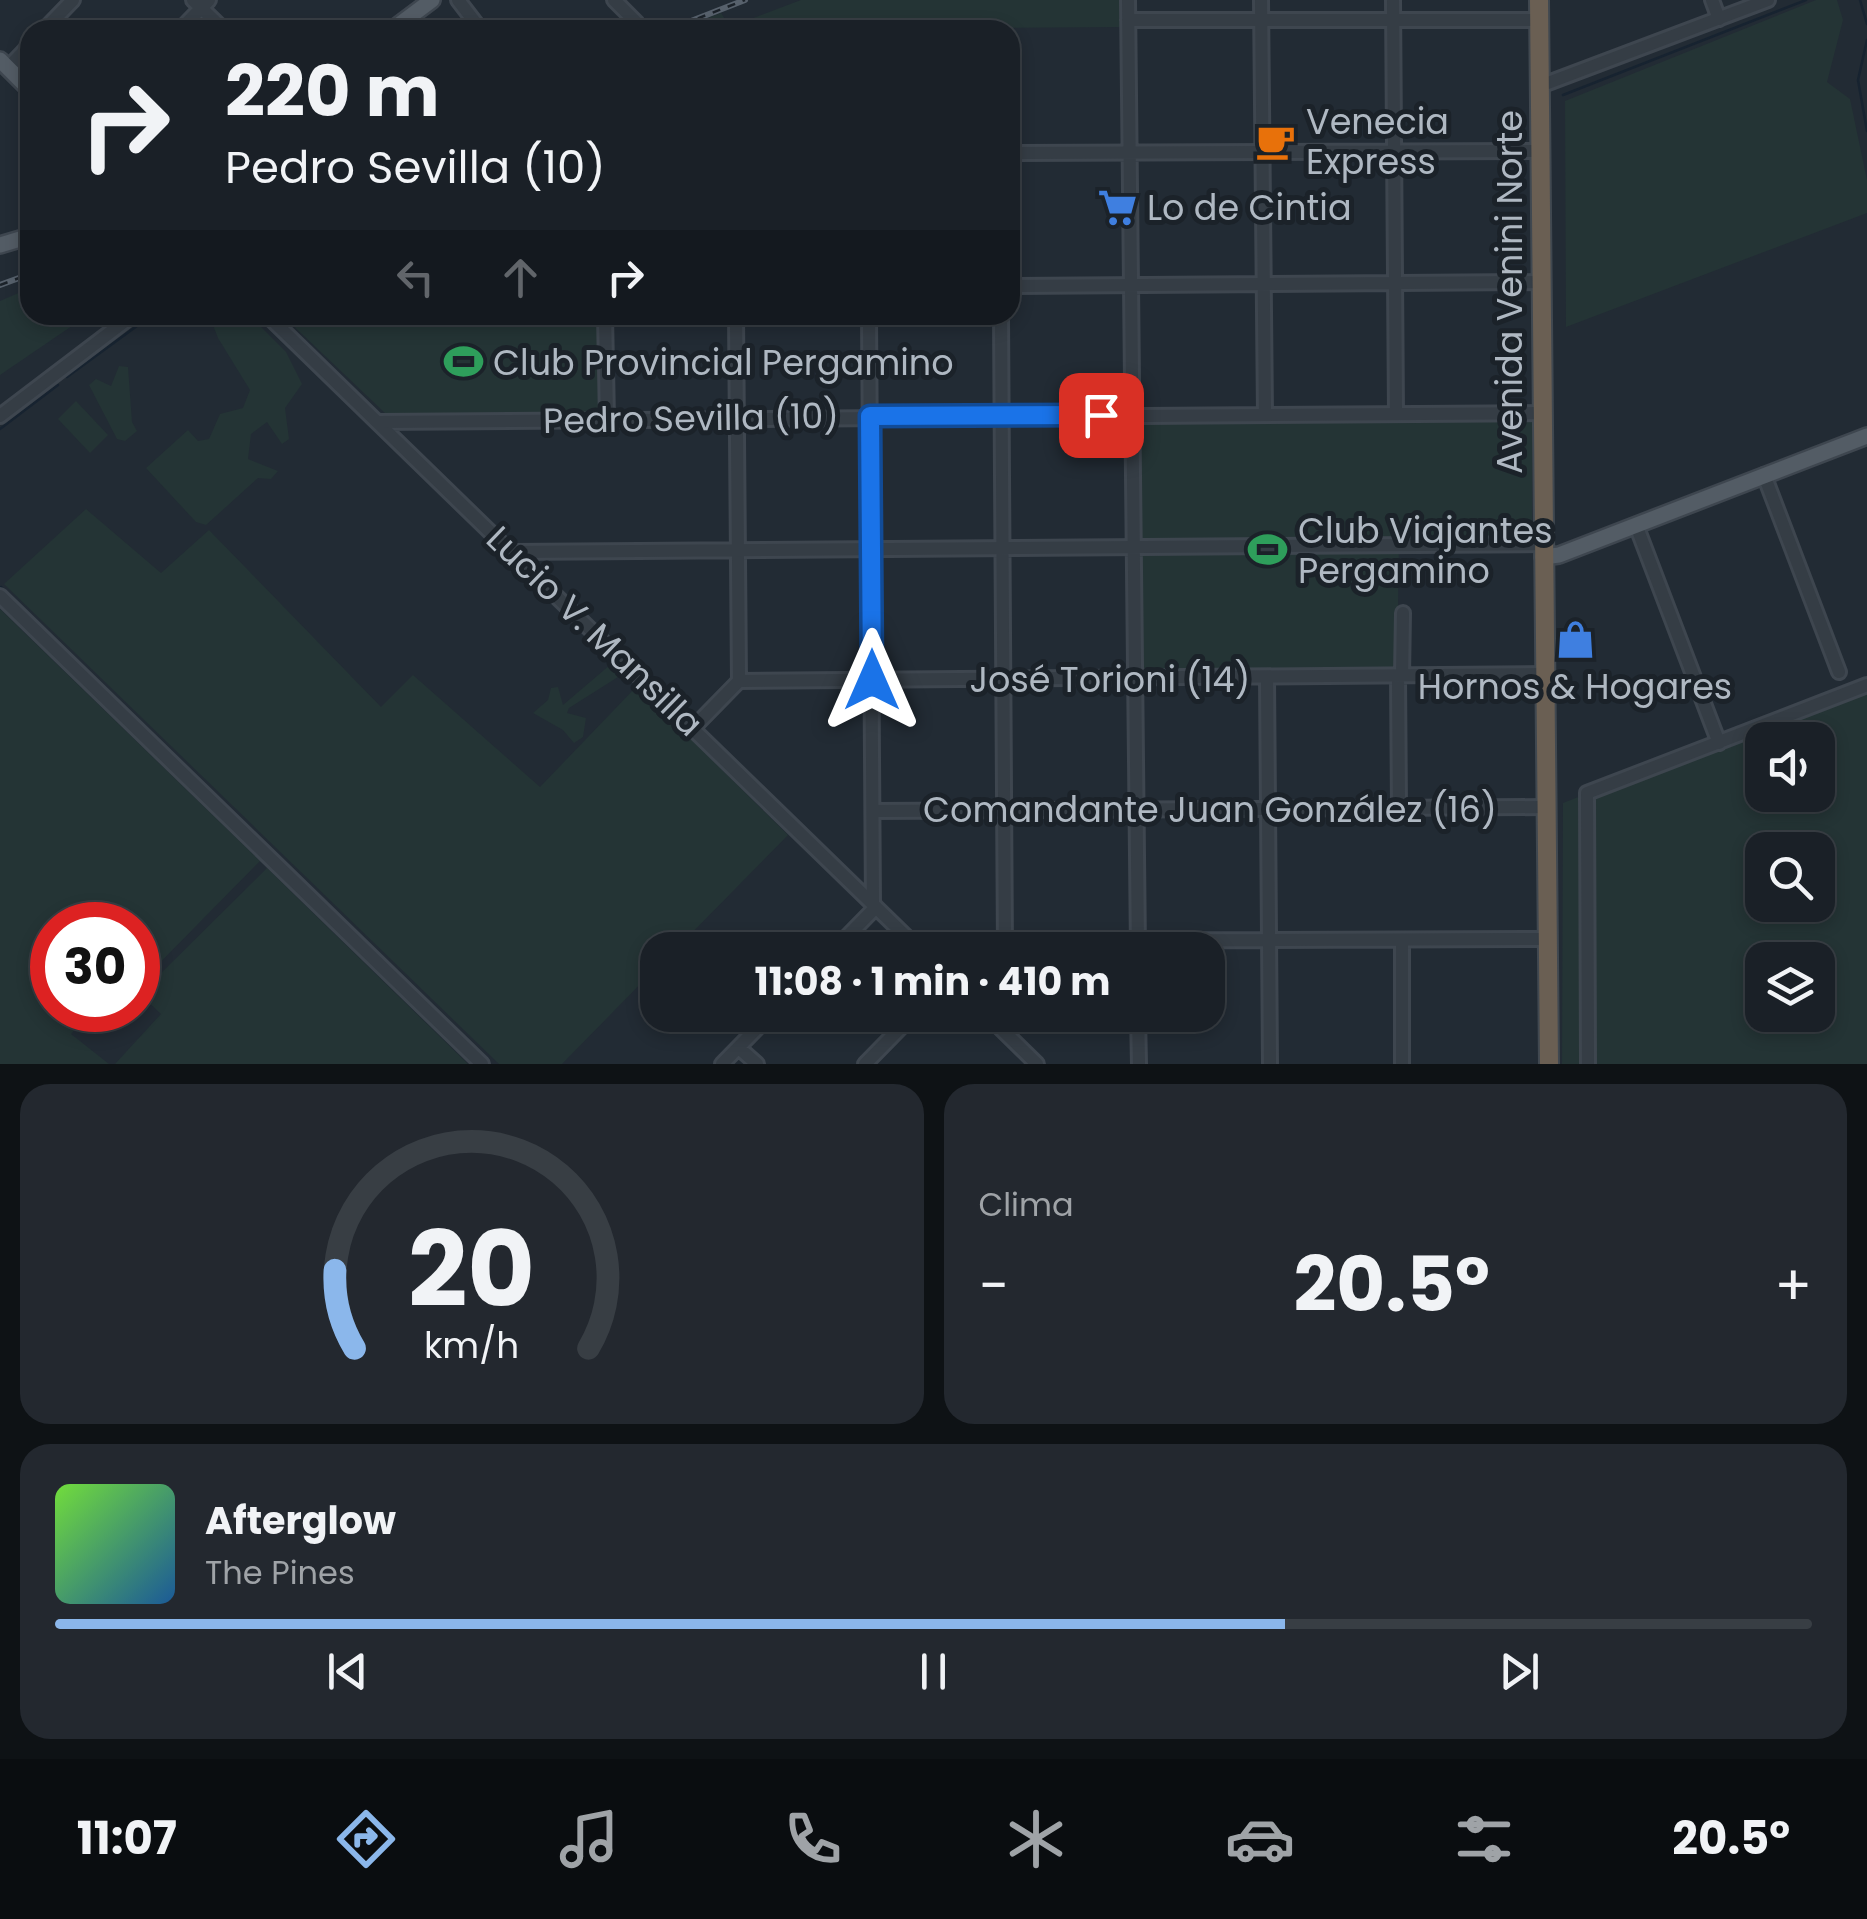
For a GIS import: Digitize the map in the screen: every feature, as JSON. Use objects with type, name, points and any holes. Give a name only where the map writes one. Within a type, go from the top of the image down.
[{"type":"highway","name":"Avenida Venini Norte","points":[[1540,10],[1549,1064]]},
{"type":"main road","points":[[405,20],[432,0]]},
{"type":"main road","points":[[1543,551],[1636,525],[1867,436]]},
{"type":"street","points":[[54,20],[74,0]]},
{"type":"street","points":[[458,0],[473,20]]},
{"type":"street","points":[[614,0],[634,20]]},
{"type":"street","points":[[1128,0],[1138,932]]},
{"type":"street","points":[[1262,0],[1265,415]]},
{"type":"street","points":[[1393,0],[1396,414]]},
{"type":"street","points":[[1712,0],[1719,19]]},
{"type":"street","points":[[1540,86],[1768,0]]},
{"type":"street","points":[[1128,20],[1393,20],[1540,10]]},
{"type":"street","points":[[1020,153],[1540,150]]},
{"type":"street","points":[[1020,286],[1542,282]]},
{"type":"street","points":[[0,416],[120,325]]},
{"type":"street","name":"Lucio V. Mansilla","points":[[277,325],[902,932]]},
{"type":"street","points":[[605,325],[606,420]]},
{"type":"street","points":[[694,727],[739,681],[736,325]]},
{"type":"street","points":[[850,932],[874,905],[869,325]]},
{"type":"street","points":[[1002,325],[1005,932]]},
{"type":"street","name":"Pedro Sevilla (10)","points":[[378,422],[1542,412]]},
{"type":"street","points":[[1764,476],[1839,672]]},
{"type":"street","points":[[1636,525],[1719,743]]},
{"type":"street","points":[[513,552],[1134,546],[1543,551]]},
{"type":"street","points":[[0,596],[482,1064]]},
{"type":"street","points":[[1399,808],[1402,613]]},
{"type":"street","name":"José Torioni (14)","points":[[739,681],[1545,674]]},
{"type":"street","points":[[1267,678],[1270,1064]]},
{"type":"street","points":[[1588,1064],[1587,794],[1867,685]]},
{"type":"street","name":"Comandante Juan González (16)","points":[[873,812],[1546,806]]},
{"type":"street","points":[[1225,943],[1547,938]]},
{"type":"street","points":[[1402,940],[1402,1064]]},
{"type":"street","points":[[722,1064],[754,1032]]},
{"type":"street","points":[[865,1064],[896,1032]]},
{"type":"street","points":[[1005,1032],[1037,1064]]},
{"type":"street","points":[[1138,1032],[1139,1064]]},
{"type":"street","points":[[739,1048],[757,1064]]},
{"type":"shaded area","points":[[801,0],[1121,0],[1122,27],[1020,28],[1020,20],[748,20]]},
{"type":"shaded area","points":[[1816,0],[1837,0],[1843,20],[1827,82],[1850,99],[1867,180],[1867,213],[1566,327],[1565,101]]},
{"type":"shaded area","points":[[721,13],[726,20],[702,20]]},
{"type":"shaded area","points":[[20,292],[20,325],[73,325],[0,375],[0,301]]},
{"type":"shaded area","points":[[213,325],[259,325],[286,352],[302,384],[285,408],[289,439],[282,444],[267,422],[251,434],[248,459],[278,471],[271,479],[258,478],[206,525],[196,522],[146,468],[188,430],[198,441],[209,439],[220,414],[243,408],[250,390]]},
{"type":"shaded area","name":"Club Provincial Pergamino","points":[[293,325],[598,325],[598,413],[386,414]]},
{"type":"shaded area","points":[[119,366],[128,367],[132,422],[137,431],[125,441],[117,439],[89,385],[96,379],[111,386]]},
{"type":"shaded area","points":[[76,401],[108,435],[90,453],[58,419]]},
{"type":"shaded area","name":"Club Viajantes Pergamino","points":[[1532,418],[1532,538],[1399,542],[1397,673],[1140,673],[1139,421]]},
{"type":"shaded area","points":[[86,509],[161,573],[209,530],[381,707],[413,675],[540,787],[637,686],[788,835],[693,932],[640,932],[640,984],[562,1064],[499,1064],[4,584]]},
{"type":"shaded area","points":[[0,609],[260,861],[160,963],[160,902],[30,902],[30,1032],[73,1032],[109,1064],[0,1064]]},
{"type":"shaded area","points":[[617,659],[624,667],[618,677],[569,708],[567,713],[586,718],[583,737],[574,743],[563,730],[533,713],[548,700],[551,688],[558,687],[563,705]]},
{"type":"shaded area","points":[[1867,684],[1867,1064],[1562,1064],[1563,803],[1745,732],[1745,812],[1835,812],[1835,722],[1770,722]]},
{"type":"shaded area","points":[[267,868],[468,1064],[115,1064],[144,1032],[160,1032],[160,974]]},
{"type":"waterway","points":[[1563,95],[1806,0]]},
{"type":"waterway","points":[[1860,0],[1867,24]]},
{"type":"waterway","points":[[1867,40],[1858,80],[1867,131]]},
{"type":"waterway","points":[[67,377],[138,325]]},
{"type":"waterway","points":[[0,429],[58,385]]},
{"type":"waterway","points":[[1,587],[16,601]]},
{"type":"railway","points":[[694,20],[745,0]]},
{"type":"railway","points":[[0,285],[20,278]]},
{"type":"place","name":"Venecia Express","points":[[1276,141]]},
{"type":"place","name":"Lo de Cintia","points":[[1117,207]]},
{"type":"place","name":"Club Provincial Pergamino","points":[[463,362]]},
{"type":"place","name":"Club Viajantes Pergamino","points":[[1268,550]]},
{"type":"place","name":"Hornos & Hogares","points":[[1575,639]]},
{"type":"route","points":[[872,680],[870,416],[1101,415]]}]
